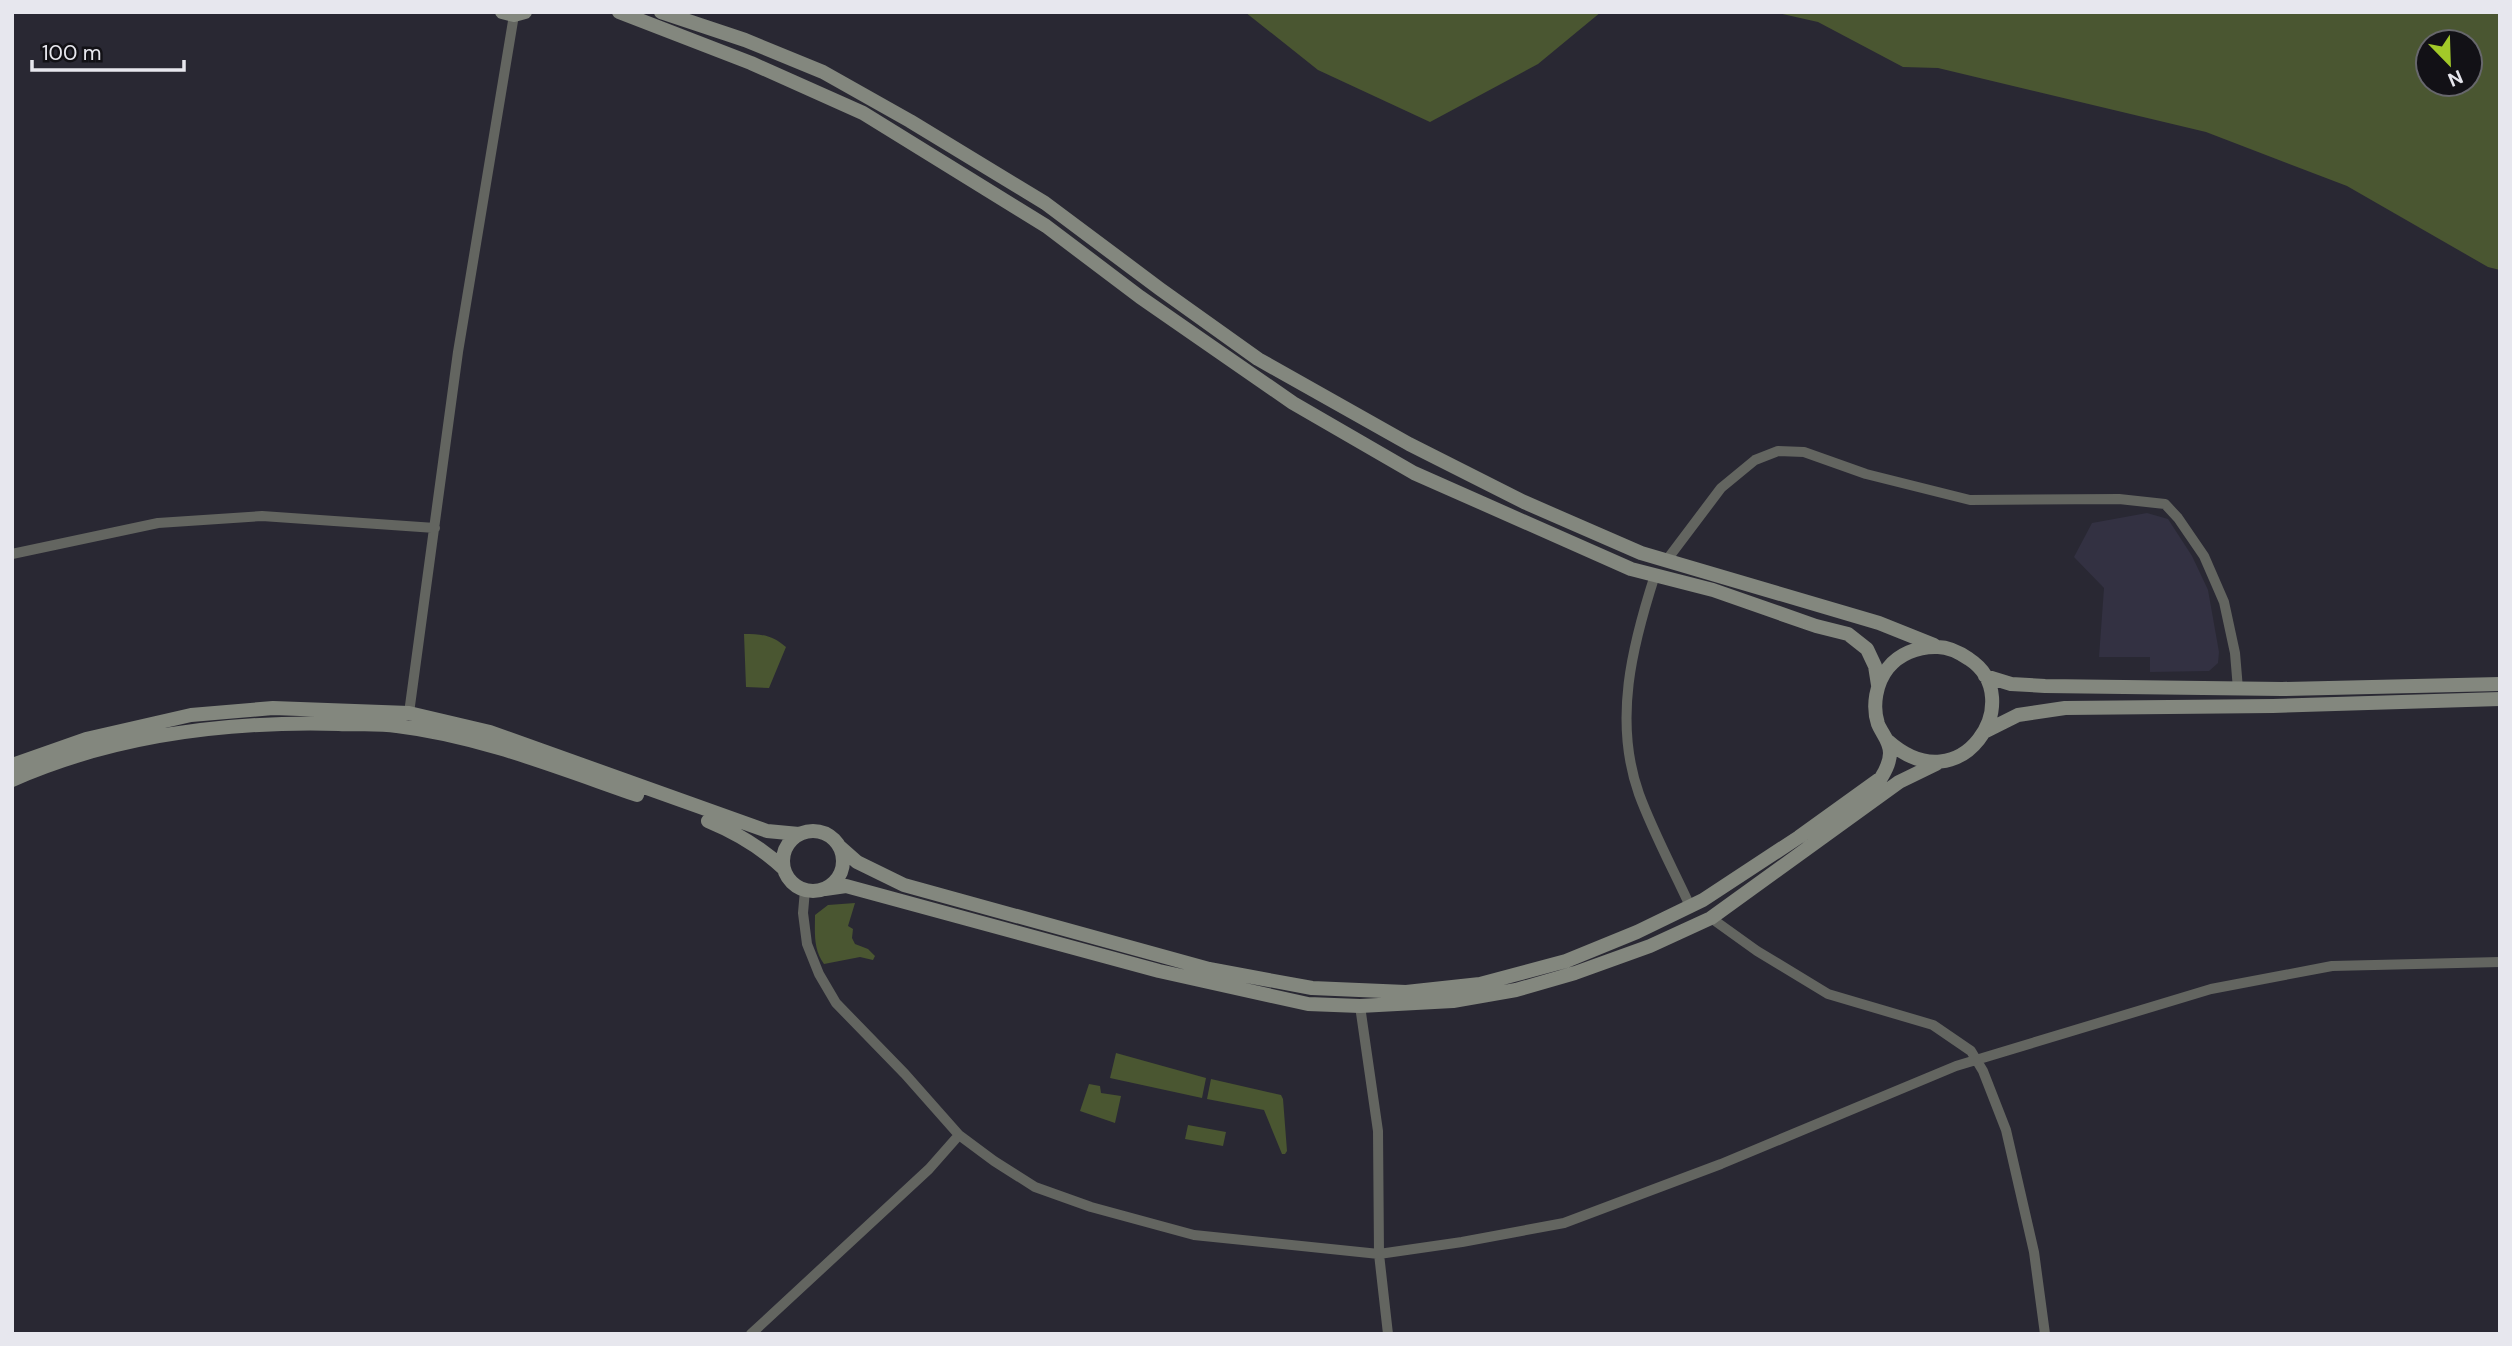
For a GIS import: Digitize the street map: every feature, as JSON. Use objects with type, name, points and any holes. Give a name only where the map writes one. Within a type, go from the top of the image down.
[{"type":"street","points":[[619,12],[751,63],[863,113],[1046,226],[1140,297],[1293,403],[1414,473],[1631,569],[1713,590],[1816,626],[1848,634],[1867,649],[1875,666],[1878,724],[1888,741],[1902,754],[1920,761],[1940,762]]},
{"type":"street","points":[[661,12],[677,15],[745,40],[823,72],[1045,202],[1258,359],[1409,444],[1524,502],[1641,554],[1879,623],[1957,651],[1973,661],[1985,676],[1991,694],[1992,713],[1986,731],[1974,746],[1959,757],[1940,762],[1899,782],[1711,918],[1650,946],[1575,973],[1516,990],[1453,1001],[1360,1006],[1308,1004],[1225,987],[1074,949],[846,886],[805,890],[788,878],[784,869],[785,849],[799,834]]},
{"type":"street","points":[[410,713],[458,352],[514,13]]},
{"type":"street","points":[[1666,561],[1721,488],[1755,460],[1778,451],[1804,452],[1866,474],[1970,500],[2119,499],[2165,504],[2178,517],[2204,556],[2224,602],[2235,653],[2238,689]]},
{"type":"street","points":[[12,554],[158,523],[262,516],[435,528]]},
{"type":"street","points":[[1655,575],[1641,619],[1630,669],[1626,712],[1629,755],[1639,794],[1690,906]]},
{"type":"street","points":[[1878,685],[1888,668],[1902,655],[1920,648],[1939,646]]},
{"type":"street","points":[[1985,676],[2011,684],[2045,686],[2238,689],[2500,684]]},
{"type":"street","points":[[1986,731],[2018,715],[2065,708],[2273,706],[2500,699]]},
{"type":"street","points":[[12,765],[86,739],[191,715],[273,708],[410,713],[490,732],[767,831],[799,834],[817,831],[834,839],[857,862],[904,885],[1209,969],[1312,988],[1406,992],[1480,984],[1566,961],[1637,932],[1690,906],[1799,836],[1881,778],[1888,765],[1888,741]]},
{"type":"street","points":[[12,780],[37,769],[137,738],[211,729],[305,723],[397,726],[489,745],[688,812],[738,834],[784,869]]},
{"type":"street","points":[[825,889],[840,875],[843,866],[840,847]]},
{"type":"street","points":[[805,890],[803,913],[807,944],[819,974],[836,1003],[959,1135],[1035,1187],[1194,1235],[1379,1254],[1564,1223],[1721,1164],[1975,1059],[2211,989],[2332,966],[2500,962]]},
{"type":"street","points":[[1711,918],[1757,951],[1828,994],[1933,1025],[1971,1051],[1983,1071],[2007,1130],[2034,1252],[2045,1334]]},
{"type":"street","points":[[1360,1006],[1378,1131],[1379,1254],[1388,1334]]},
{"type":"street","points":[[751,1334],[929,1169],[959,1135]]},
{"type":"shaded area","points":[[2147,513],[2168,519],[2192,556],[2208,590],[2219,652],[2218,663],[2209,671],[2150,672],[2150,657],[2099,657],[2104,588],[2074,557],[2092,523]]},
{"type":"green space","points":[[1245,12],[1601,12],[1538,64],[1430,122],[1318,70]]},
{"type":"green space","points":[[1773,12],[2500,12],[2500,270],[2488,267],[2347,186],[2206,132],[1938,68],[1903,67],[1818,22]]},
{"type":"green space","points":[[744,634],[767,636],[786,647],[769,688],[746,687]]},
{"type":"green space","points":[[855,903],[848,926],[853,929],[852,938],[855,944],[868,949],[875,956],[873,960],[860,957],[824,964],[816,946],[815,915],[828,905]]},
{"type":"green space","points":[[1116,1053],[1206,1078],[1202,1098],[1110,1078]]},
{"type":"green space","points":[[1211,1079],[1281,1095],[1287,1151],[1285,1154],[1282,1154],[1264,1110],[1207,1099]]},
{"type":"green space","points":[[1089,1084],[1100,1086],[1101,1093],[1121,1096],[1115,1123],[1080,1111]]},
{"type":"green space","points":[[1188,1125],[1226,1132],[1223,1146],[1185,1139]]}]
